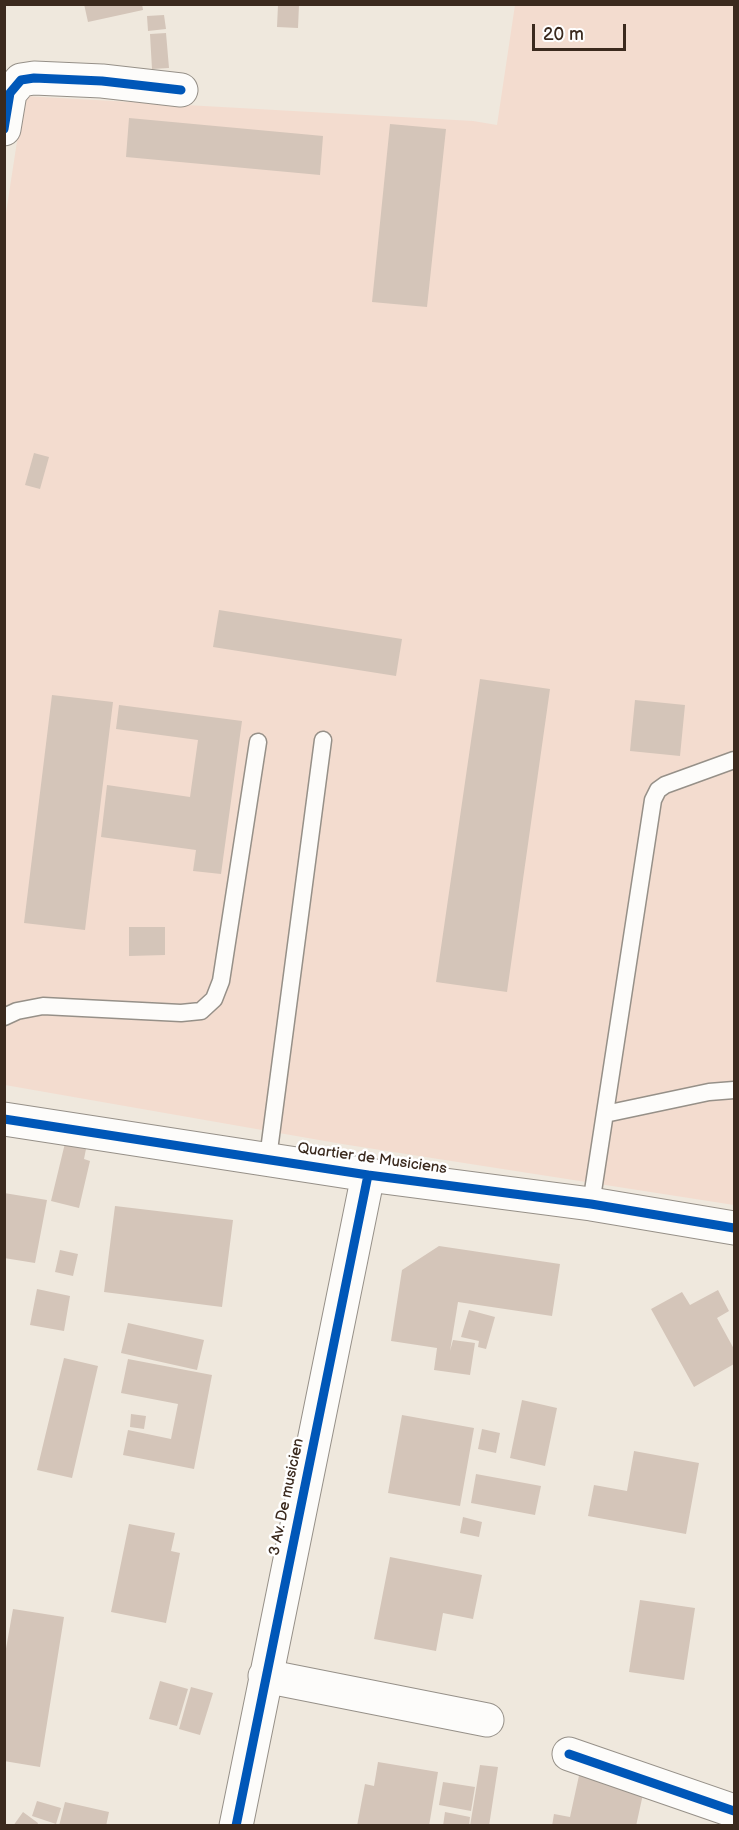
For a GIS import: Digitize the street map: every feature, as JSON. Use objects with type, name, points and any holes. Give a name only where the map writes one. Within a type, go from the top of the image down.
[{"type":"street","points":[[4,129],[10,93],[21,80],[34,78],[102,81],[181,90]]},
{"type":"street","name":"Quartier de Musiciens","points":[[4,1119],[368,1175],[591,1204],[735,1228]]},
{"type":"street","name":"3 Av. De musicien","points":[[236,1826],[368,1175]]},
{"type":"street","points":[[265,1676],[487,1720]]},
{"type":"street","points":[[569,1754],[735,1811]]},
{"type":"lane","points":[[268,1158],[322,740]]},
{"type":"lane","points":[[4,1017],[17,1011],[43,1006],[181,1013],[201,1011],[213,999],[221,981],[258,742]]},
{"type":"lane","points":[[591,1204],[653,800],[658,790],[665,784],[735,760]]},
{"type":"lane","points":[[605,1114],[709,1092],[735,1090]]},
{"type":"shaded area","points":[[515,5],[734,5],[734,1205],[342,1144],[5,1085],[4,226],[24,96],[473,121],[497,125]]},
{"type":"building","points":[[84,4],[142,4],[143,10],[88,22]]},
{"type":"building","points":[[278,5],[299,5],[298,28],[277,27]]},
{"type":"building","points":[[164,15],[166,29],[148,31],[147,16]]},
{"type":"building","points":[[166,33],[169,68],[152,69],[150,34]]},
{"type":"building","points":[[129,118],[323,136],[320,175],[126,157]]},
{"type":"building","points":[[390,124],[446,129],[427,307],[372,302]]},
{"type":"building","points":[[34,453],[49,457],[40,489],[25,485]]},
{"type":"building","points":[[219,610],[402,639],[396,676],[213,647]]},
{"type":"building","points":[[480,679],[550,689],[507,992],[436,982]]},
{"type":"building","points":[[52,695],[113,702],[85,930],[24,923]]},
{"type":"building","points":[[635,700],[685,705],[680,756],[630,751]]},
{"type":"building","points":[[119,705],[242,721],[221,874],[193,871],[196,850],[101,837],[107,785],[190,797],[198,740],[116,729]]},
{"type":"building","points":[[129,927],[165,927],[165,955],[129,956]]},
{"type":"building","points":[[66,1139],[87,1144],[84,1159],[90,1161],[79,1208],[51,1201]]},
{"type":"building","points":[[4,1193],[47,1200],[35,1263],[4,1258]]},
{"type":"building","points":[[115,1206],[233,1220],[222,1307],[104,1292]]},
{"type":"building","points":[[439,1246],[560,1264],[552,1316],[458,1302],[450,1351],[453,1340],[475,1343],[470,1375],[434,1370],[437,1348],[391,1341],[402,1270]]},
{"type":"building","points":[[60,1250],[78,1254],[73,1276],[55,1272]]},
{"type":"building","points":[[37,1289],[70,1296],[64,1331],[30,1325]]},
{"type":"building","points":[[718,1290],[729,1311],[717,1318],[734,1349],[734,1364],[694,1387],[651,1309],[682,1292],[690,1305]]},
{"type":"building","points":[[469,1310],[495,1317],[486,1349],[478,1347],[479,1341],[461,1337]]},
{"type":"building","points":[[128,1323],[204,1340],[197,1370],[121,1353]]},
{"type":"building","points":[[64,1358],[98,1366],[72,1478],[37,1470]]},
{"type":"building","points":[[128,1359],[212,1375],[194,1469],[123,1455],[128,1430],[171,1439],[178,1404],[121,1393]]},
{"type":"building","points":[[522,1400],[557,1408],[545,1466],[510,1458]]},
{"type":"building","points":[[131,1414],[146,1416],[144,1429],[130,1427]]},
{"type":"building","points":[[402,1415],[474,1428],[460,1506],[388,1493]]},
{"type":"building","points":[[482,1429],[500,1433],[496,1453],[478,1449]]},
{"type":"building","points":[[634,1451],[699,1463],[686,1534],[588,1516],[594,1485],[627,1491]]},
{"type":"building","points":[[476,1474],[541,1486],[535,1515],[471,1503]]},
{"type":"building","points":[[463,1517],[482,1522],[479,1537],[460,1533]]},
{"type":"building","points":[[129,1524],[175,1533],[171,1551],[180,1553],[166,1623],[111,1612]]},
{"type":"building","points":[[390,1557],[482,1575],[473,1619],[443,1613],[436,1651],[374,1639]]},
{"type":"building","points":[[640,1600],[695,1608],[684,1680],[629,1672]]},
{"type":"building","points":[[13,1609],[64,1617],[40,1767],[4,1761],[4,1660]]},
{"type":"building","points":[[160,1681],[188,1689],[177,1726],[149,1719]]},
{"type":"building","points":[[191,1687],[213,1693],[200,1735],[179,1729]]},
{"type":"building","points":[[378,1762],[438,1772],[429,1826],[357,1826],[365,1784],[374,1786]]},
{"type":"building","points":[[480,1765],[498,1767],[489,1826],[470,1826]]},
{"type":"building","points":[[580,1771],[645,1785],[636,1826],[552,1826],[554,1814],[570,1817]]},
{"type":"building","points":[[443,1782],[475,1787],[471,1811],[439,1805]]},
{"type":"building","points":[[37,1801],[61,1808],[56,1824],[32,1816]]},
{"type":"building","points":[[65,1802],[109,1812],[106,1826],[59,1826]]},
{"type":"building","points":[[23,1812],[38,1823],[37,1826],[13,1826]]},
{"type":"building","points":[[445,1812],[470,1817],[469,1826],[443,1826]]},
{"type":"cycle path","points":[[4,129],[10,93],[21,80],[34,78],[102,81],[181,90]]},
{"type":"cycle path","points":[[4,1119],[368,1175],[591,1204],[734,1228]]},
{"type":"cycle path","points":[[236,1826],[368,1175]]},
{"type":"cycle path","points":[[569,1754],[734,1811]]}]
